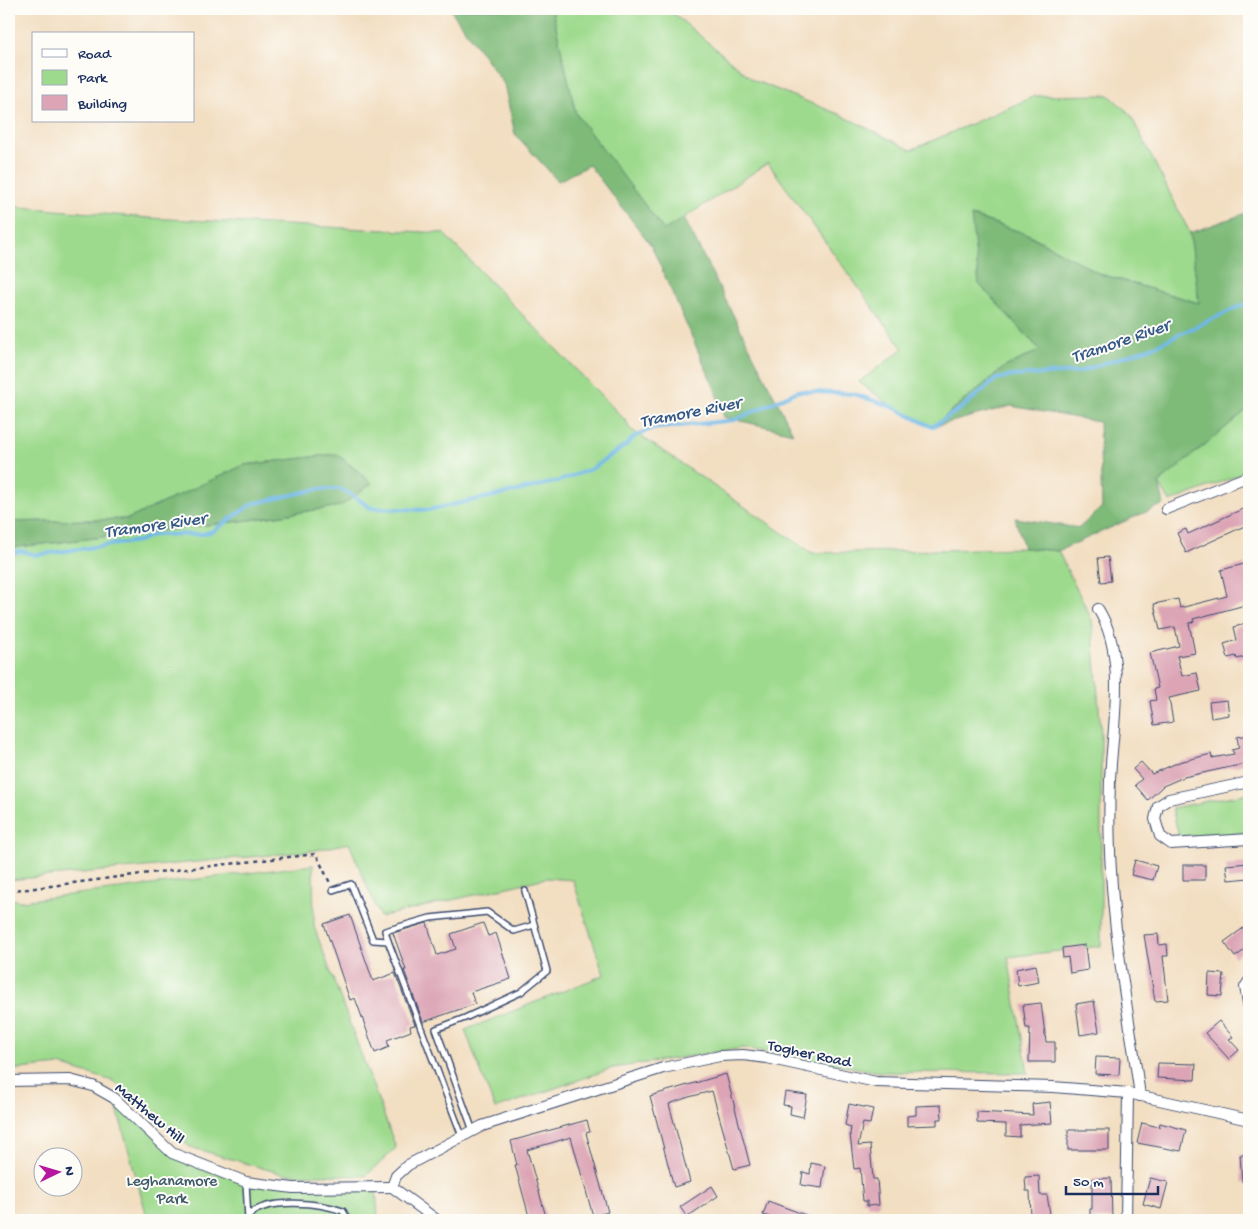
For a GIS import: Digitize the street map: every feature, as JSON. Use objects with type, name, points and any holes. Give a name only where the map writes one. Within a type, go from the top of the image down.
[{"type":"street","points":[[1166,509],[1249,476]]},
{"type":"street","points":[[1098,609],[1105,620],[1113,648],[1115,684],[1109,811],[1111,872],[1116,931],[1140,1096]]},
{"type":"street","points":[[1249,782],[1169,799],[1158,806],[1155,819],[1160,836],[1171,844],[1249,839]]},
{"type":"street","points":[[1249,982],[1245,987],[1249,1008]]},
{"type":"street","name":"Togher Road","points":[[392,1187],[396,1176],[408,1165],[473,1131],[663,1068],[720,1056],[743,1055],[876,1082],[1053,1087],[1128,1094],[1249,1120]]},
{"type":"street","name":"Matthew Hill","points":[[9,1081],[70,1080],[93,1086],[114,1098],[172,1152],[246,1182],[293,1188],[392,1187]]},
{"type":"street","points":[[1126,1220],[1128,1094]]},
{"type":"street","points":[[392,1187],[436,1220]]},
{"type":"lane","points":[[333,890],[352,884],[373,940],[388,941]]},
{"type":"lane","points":[[473,1131],[436,1029],[466,1018],[521,992],[547,971],[525,892]]},
{"type":"lane","points":[[462,1136],[385,931],[439,917],[487,912],[514,931],[534,926]]},
{"type":"lane","points":[[246,1182],[249,1218]]},
{"type":"lane","points":[[249,1218],[256,1208],[276,1205],[326,1205],[344,1211],[348,1220]]},
{"type":"path","points":[[9,890],[28,890],[141,874],[316,854],[333,890]]},
{"type":"green space","points":[[450,9],[552,9],[576,114],[664,230],[684,218],[793,433],[724,417],[714,387],[651,245],[589,165],[558,181],[515,134],[504,84]]},
{"type":"green space","points":[[552,9],[668,9],[753,80],[841,115],[911,150],[1035,96],[1109,95],[1130,114],[1190,233],[1199,303],[1100,274],[1030,235],[972,216],[979,284],[1040,350],[1005,367],[932,427],[893,407],[859,382],[903,349],[768,163],[664,231],[576,114]]},
{"type":"green space","points":[[9,206],[149,218],[443,233],[627,422],[629,428],[812,553],[1024,548],[1058,551],[1092,620],[1101,734],[1101,946],[1008,957],[1028,1073],[880,1072],[743,1048],[613,1068],[495,1109],[465,1030],[604,975],[573,880],[546,878],[380,917],[349,843],[312,851],[9,880],[9,548],[250,520],[340,506],[372,483],[337,454],[244,465],[128,519],[9,522]]},
{"type":"green space","points":[[1249,212],[1249,408],[1159,483],[1164,504],[1058,551],[1024,548],[1015,518],[1079,528],[1102,507],[1099,422],[1011,406],[932,427],[1005,367],[1040,350],[979,284],[971,216],[1027,234],[1100,274],[1199,303],[1190,233]]},
{"type":"green space","points":[[1249,408],[1249,471],[1170,502],[1159,483]]},
{"type":"green space","points":[[337,454],[372,483],[341,506],[250,520],[9,548],[9,522],[128,519],[244,465]]},
{"type":"green space","points":[[1249,793],[1249,833],[1179,837],[1172,808]]},
{"type":"green space","points":[[313,865],[314,927],[396,1148],[366,1176],[283,1174],[190,1147],[113,1081],[60,1065],[9,1070],[9,899],[21,901]]},
{"type":"green space","name":"Leghanamore Park","points":[[114,1098],[172,1153],[246,1182],[376,1187],[378,1220],[148,1220]]},
{"type":"building","points":[[1249,506],[1249,524],[1186,553],[1177,533],[1186,529],[1188,534]]},
{"type":"building","points":[[1108,557],[1111,581],[1101,582],[1098,558]]},
{"type":"building","points":[[1244,564],[1249,586],[1249,604],[1193,619],[1194,622],[1189,623],[1195,653],[1177,656],[1182,676],[1197,673],[1201,691],[1169,698],[1173,722],[1154,725],[1150,701],[1156,700],[1154,689],[1158,688],[1150,653],[1179,646],[1175,627],[1160,630],[1154,604],[1178,599],[1180,608],[1227,596],[1221,570]]},
{"type":"building","points":[[1249,623],[1249,656],[1237,659],[1236,656],[1228,658],[1224,644],[1237,640],[1234,627]]},
{"type":"building","points":[[1227,700],[1229,715],[1211,718],[1209,702]]},
{"type":"building","points":[[1249,735],[1249,763],[1184,777],[1163,786],[1148,800],[1135,785],[1142,779],[1133,769],[1141,762],[1152,774],[1179,762],[1211,754],[1212,758],[1234,754],[1232,750],[1239,748],[1237,737]]},
{"type":"building","points":[[1135,860],[1157,866],[1153,880],[1131,875]]},
{"type":"building","points":[[1249,863],[1249,878],[1228,880],[1226,865]]},
{"type":"building","points":[[1183,865],[1205,865],[1205,880],[1183,880]]},
{"type":"building","points":[[350,915],[373,981],[395,973],[415,1025],[410,1026],[411,1031],[387,1040],[389,1047],[375,1053],[355,998],[350,1000],[324,924]]},
{"type":"building","points":[[427,923],[437,955],[456,949],[451,934],[483,923],[488,936],[496,933],[511,979],[471,992],[475,1004],[423,1022],[393,933]]},
{"type":"building","points":[[1249,924],[1249,947],[1235,957],[1224,942]]},
{"type":"building","points":[[1158,934],[1159,945],[1167,944],[1168,956],[1163,956],[1168,1000],[1155,1001],[1144,935]]},
{"type":"building","points":[[1085,945],[1088,970],[1070,973],[1068,957],[1063,958],[1062,948]]},
{"type":"building","points":[[1036,965],[1039,982],[1018,986],[1016,969]]},
{"type":"building","points":[[1209,973],[1224,974],[1222,996],[1208,995]]},
{"type":"building","points":[[1094,1001],[1099,1032],[1080,1035],[1076,1004]]},
{"type":"building","points":[[1041,1003],[1046,1042],[1055,1042],[1055,1062],[1029,1062],[1030,1028],[1026,1028],[1023,1005]]},
{"type":"building","points":[[1219,1021],[1233,1037],[1229,1039],[1239,1050],[1229,1059],[1205,1033]]},
{"type":"building","points":[[1096,1057],[1120,1058],[1119,1075],[1095,1074]]},
{"type":"building","points":[[1158,1063],[1196,1064],[1195,1080],[1157,1078]]},
{"type":"building","points":[[726,1074],[750,1165],[734,1169],[712,1091],[689,1097],[669,1104],[690,1182],[674,1187],[650,1096]]},
{"type":"building","points":[[785,1092],[807,1095],[803,1117],[790,1114],[791,1106],[783,1105]]},
{"type":"building","points":[[1050,1102],[1052,1123],[1020,1125],[1020,1137],[1006,1136],[1006,1124],[977,1123],[977,1112],[1033,1115],[1032,1104]]},
{"type":"building","points":[[849,1104],[873,1109],[870,1124],[863,1123],[858,1146],[870,1145],[873,1179],[877,1179],[879,1205],[867,1206],[867,1201],[863,1201],[860,1168],[854,1169],[851,1127],[845,1125]]},
{"type":"building","points":[[941,1105],[942,1119],[937,1119],[937,1125],[907,1126],[907,1116],[916,1115],[916,1106]]},
{"type":"building","points":[[587,1120],[590,1132],[586,1133],[608,1212],[593,1216],[571,1137],[527,1150],[547,1220],[530,1220],[515,1165],[517,1165],[511,1141]]},
{"type":"building","points":[[1142,1123],[1159,1127],[1160,1123],[1186,1130],[1181,1151],[1137,1143]]},
{"type":"building","points":[[1068,1130],[1109,1130],[1109,1150],[1068,1150]]},
{"type":"building","points":[[1249,1154],[1249,1182],[1242,1182],[1240,1155]]},
{"type":"building","points":[[811,1163],[825,1166],[822,1188],[801,1185],[803,1172],[810,1174]]},
{"type":"building","points":[[1039,1176],[1040,1195],[1047,1195],[1051,1220],[1031,1220],[1030,1191],[1026,1191],[1025,1177]]},
{"type":"building","points":[[1111,1178],[1112,1219],[1090,1219],[1092,1179]]},
{"type":"building","points":[[1150,1178],[1168,1182],[1161,1209],[1143,1204]]},
{"type":"building","points":[[712,1186],[718,1196],[687,1217],[680,1207]]},
{"type":"building","points":[[768,1201],[816,1220],[768,1220],[770,1217],[763,1215]]},
{"type":"waterway","name":"Tramore River","points":[[9,554],[21,551],[36,555],[139,541],[153,535],[203,534],[213,531],[252,504],[318,489],[339,489],[347,492],[371,508],[428,510],[559,481],[591,469],[625,446],[634,437],[651,429],[735,420],[798,391],[854,394],[893,407],[932,427],[963,407],[996,379],[1012,376],[1079,372],[1152,347],[1249,302]]}]
